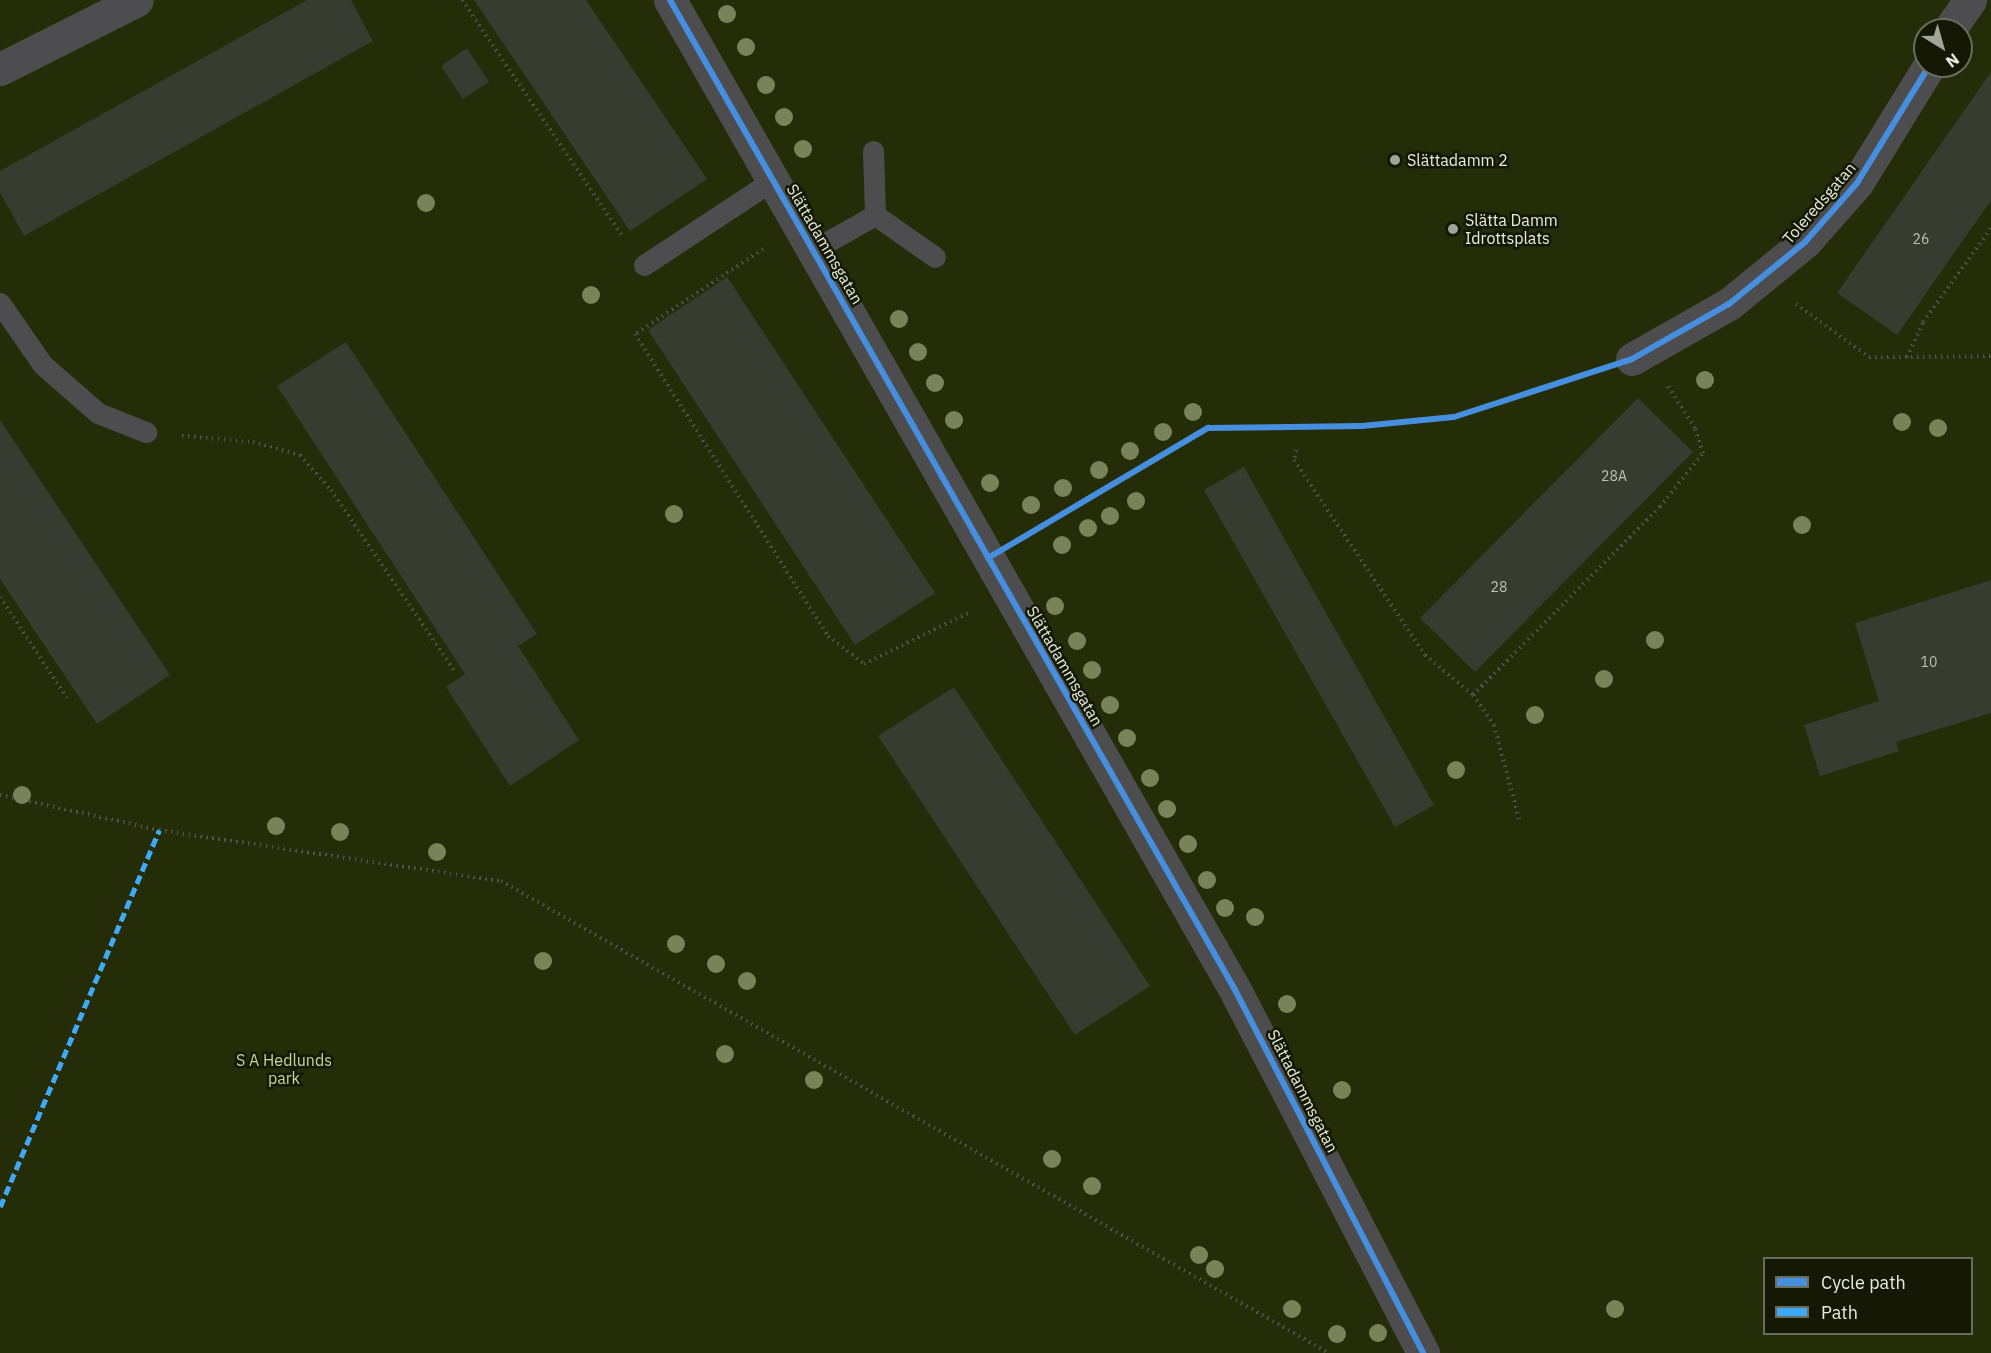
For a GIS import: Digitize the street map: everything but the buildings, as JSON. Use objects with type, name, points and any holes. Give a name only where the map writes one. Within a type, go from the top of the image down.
[{"type":"street","points":[[0,69],[137,0]]},
{"type":"street","name":"Slättadammsgatan","points":[[670,0],[1234,988],[1423,1353]]},
{"type":"street","points":[[1957,18],[1970,0]]},
{"type":"street","name":"Toleredsgatan","points":[[1632,359],[1730,304],[1805,242],[1857,183],[1922,78]]},
{"type":"lane","points":[[873,151],[875,215]]},
{"type":"lane","points":[[644,265],[773,180]]},
{"type":"lane","points":[[813,250],[875,215]]},
{"type":"lane","points":[[875,215],[935,256]]},
{"type":"lane","points":[[0,303],[43,365],[98,413],[146,432]]},
{"type":"path","points":[[462,0],[644,265]]},
{"type":"path","points":[[1907,357],[1923,322],[1991,228]]},
{"type":"path","points":[[768,246],[635,334],[828,636],[864,664],[981,606]]},
{"type":"path","points":[[1789,299],[1869,357],[1991,356]]},
{"type":"path","points":[[1473,695],[1660,507],[1703,453],[1695,428],[1664,379]]},
{"type":"path","points":[[146,432],[253,442],[300,455],[331,490],[454,670]]},
{"type":"path","points":[[1296,450],[1294,460],[1425,655],[1473,695],[1494,725],[1520,823]]},
{"type":"path","points":[[0,597],[67,698]]},
{"type":"path","points":[[0,795],[159,830],[501,881],[1329,1353]]},
{"type":"green space","name":"S A Hedlunds park","points":[[0,0],[1991,0],[1991,1353],[0,1353]]},
{"type":"marked path","points":[[0,1207],[159,830]]},
{"type":"cycle path","points":[[670,0],[1234,988],[1423,1353]]},
{"type":"cycle path","points":[[988,558],[1208,428],[1362,426],[1454,417],[1632,359],[1729,304],[1805,242],[1857,183],[1922,78]]},
{"type":"place","name":"Slättadamm 2","points":[[1395,160]]},
{"type":"place","name":"Slätta Damm Idrottsplats","points":[[1453,229]]}]
